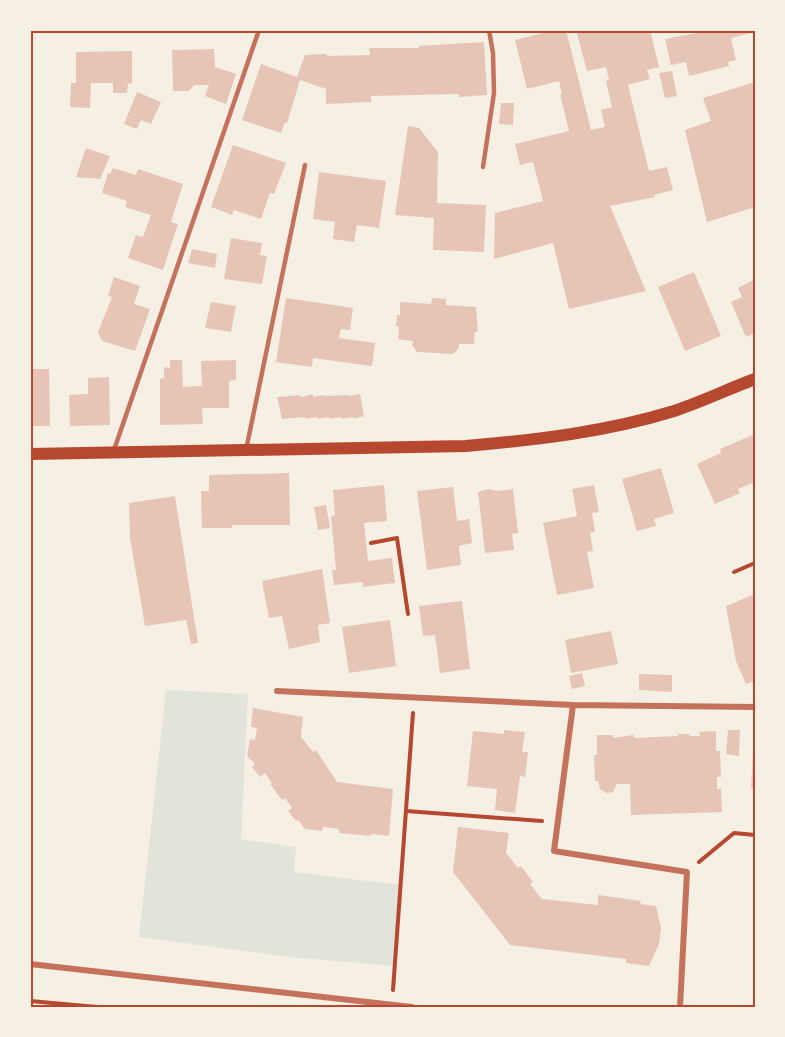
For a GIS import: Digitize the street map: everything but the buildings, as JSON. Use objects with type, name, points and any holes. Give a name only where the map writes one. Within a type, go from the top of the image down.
[{"type":"main road","points":[[30,454],[466,446],[533,440],[602,429],[675,411],[755,379]]},
{"type":"street","points":[[277,691],[573,705],[755,707]]},
{"type":"street","points":[[573,705],[554,851],[687,872],[680,1007]]},
{"type":"street","points":[[30,964],[412,1007]]},
{"type":"lane","points":[[113,452],[259,30]]},
{"type":"lane","points":[[483,167],[494,93],[493,53],[489,30]]},
{"type":"lane","points":[[246,450],[305,165]]},
{"type":"path","points":[[371,543],[398,538],[408,614]]},
{"type":"path","points":[[734,572],[755,563]]},
{"type":"path","points":[[392,1005],[414,697]]},
{"type":"path","points":[[406,811],[558,822]]},
{"type":"path","points":[[687,872],[734,833],[755,835]]},
{"type":"path","points":[[30,1001],[97,1007]]},
{"type":"shaded area","points":[[166,690],[248,694],[241,839],[296,847],[294,872],[401,885],[395,966],[289,957],[139,937]]}]
